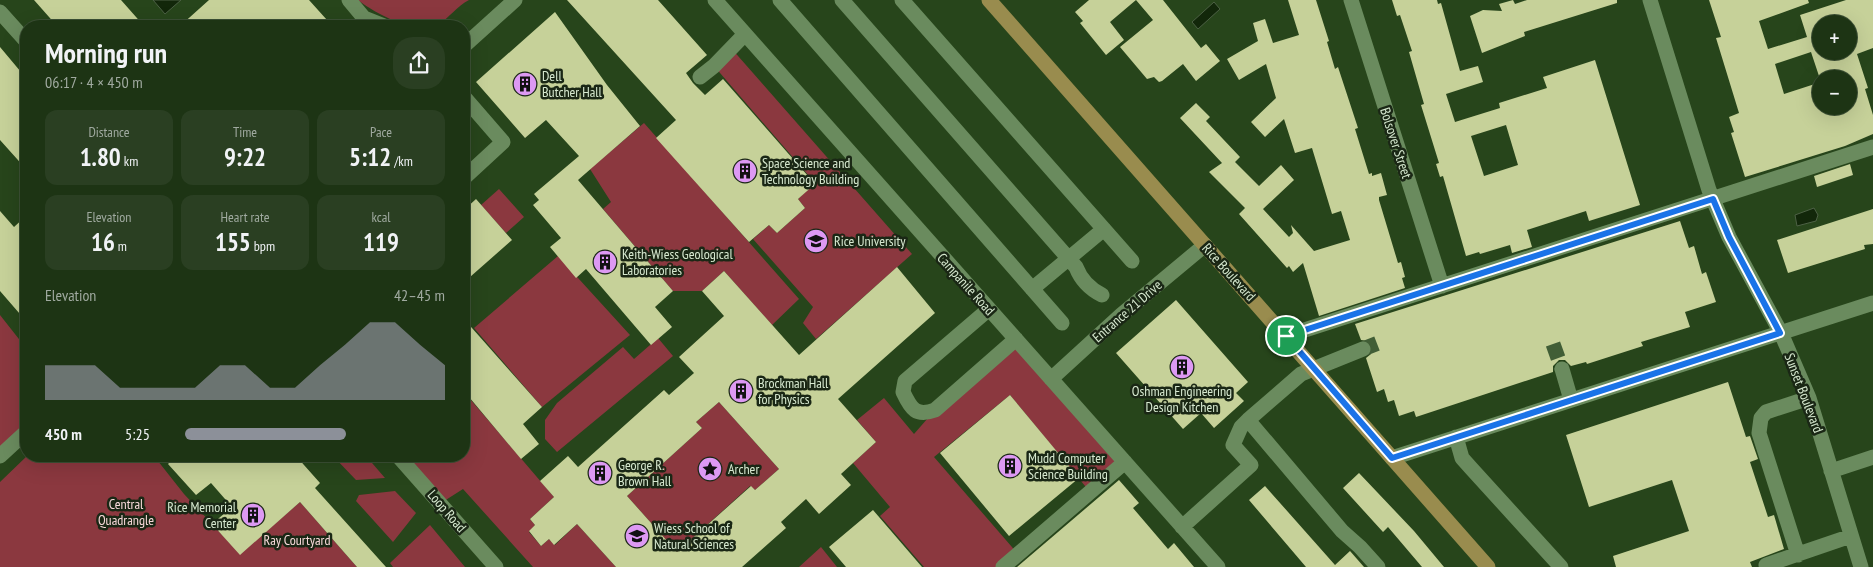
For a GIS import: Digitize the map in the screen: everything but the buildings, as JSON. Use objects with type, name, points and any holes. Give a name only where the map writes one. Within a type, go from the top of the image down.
[{"type":"main road","name":"Rice Boulevard","points":[[989,0],[1488,567]]},
{"type":"street","points":[[349,0],[364,18],[369,20]]},
{"type":"street","points":[[470,41],[515,0]]},
{"type":"street","name":"Campanile Road","points":[[715,0],[1216,566]]},
{"type":"street","points":[[780,0],[1062,323]]},
{"type":"street","points":[[842,0],[1073,263],[1086,271],[1097,283],[1102,295],[1121,315]]},
{"type":"street","points":[[902,0],[1132,261]]},
{"type":"street","name":"Bolsover Street","points":[[1350,0],[1442,286]]},
{"type":"street","name":"Sunset Boulevard","points":[[1650,0],[1713,199],[1729,237],[1780,333],[1809,398],[1861,567]]},
{"type":"street","points":[[0,12],[20,34]]},
{"type":"street","points":[[700,76],[714,66],[745,34]]},
{"type":"street","points":[[470,104],[503,142],[470,172]]},
{"type":"street","points":[[1286,336],[1873,147]]},
{"type":"street","points":[[1032,289],[1073,263],[1104,229]]},
{"type":"street","name":"Entrance 21 Drive","points":[[1051,379],[1121,315],[1206,245]]},
{"type":"street","points":[[1392,458],[1873,303]]},
{"type":"street","points":[[989,309],[905,381],[903,392],[908,404],[917,412],[924,414],[935,410],[1016,339]]},
{"type":"street","points":[[1182,527],[1251,465],[1233,445],[1241,428],[1248,420],[1301,374],[1363,349]]},
{"type":"street","points":[[1562,369],[1572,400]]},
{"type":"street","points":[[1798,555],[1758,425],[1766,412],[1809,398]]},
{"type":"street","points":[[1248,420],[1342,531],[1378,567]]},
{"type":"street","points":[[1456,437],[1462,458],[1561,567]]},
{"type":"street","points":[[0,456],[20,438]]},
{"type":"street","points":[[1831,470],[1873,457]]},
{"type":"street","name":"Loop Road","points":[[403,462],[496,567]]},
{"type":"street","points":[[1003,567],[1125,462]]},
{"type":"street","points":[[1766,566],[1852,536]]},
{"type":"green space","points":[[358,0],[469,0],[445,20],[392,20]]},
{"type":"green space","points":[[731,48],[912,254],[816,339],[803,323],[813,307],[753,239],[769,225],[777,233],[805,208],[798,199],[815,183],[714,66]]},
{"type":"green space","points":[[644,123],[799,299],[772,325],[724,271],[702,291],[673,291],[603,209],[611,202],[590,169]]},
{"type":"green space","points":[[499,189],[524,217],[506,233],[481,205]]},
{"type":"green space","points":[[558,256],[630,335],[542,407],[474,328]]},
{"type":"green space","points":[[0,315],[20,340],[20,438],[0,456]]},
{"type":"green space","points":[[658,338],[673,356],[557,452],[545,439],[545,420],[557,403],[623,347],[634,359]]},
{"type":"green space","points":[[1016,339],[1125,462],[1090,492],[1010,395],[934,457],[1018,554],[1003,567],[924,567],[880,516],[890,507],[853,463],[876,442],[857,420],[884,398],[914,434],[935,410]]},
{"type":"green space","points":[[470,399],[554,497],[530,519],[535,525],[529,532],[541,546],[549,539],[555,545],[577,524],[616,567],[533,567],[463,489],[441,503],[403,462],[470,462]]},
{"type":"green space","points":[[719,402],[779,469],[755,490],[750,486],[677,552],[627,496],[702,428],[696,422]]},
{"type":"green space","name":"Central Quadrangle","points":[[21,462],[159,462],[184,494],[240,554],[300,502],[357,567],[0,567],[0,482]]},
{"type":"green space","points":[[339,462],[371,462],[385,478],[356,480]]},
{"type":"green space","points":[[395,491],[416,513],[393,542],[356,501],[359,495]]},
{"type":"green space","points":[[430,525],[465,567],[393,567],[390,563]]},
{"type":"green space","points":[[821,547],[837,567],[799,567]]},
{"type":"shaded area","points":[[153,0],[181,0],[165,14]]},
{"type":"shaded area","points":[[1214,2],[1220,9],[1198,29],[1192,22]]},
{"type":"shaded area","points":[[1814,208],[1818,215],[1816,221],[1797,226],[1795,215]]},
{"type":"tunnel","points":[[1363,349],[1381,342]]},
{"type":"tunnel","points":[[1553,344],[1562,369]]},
{"type":"place","name":"Dell Butcher Hall","points":[[525,84]]},
{"type":"place","name":"Space Science and Technology Building","points":[[745,171]]},
{"type":"place","name":"Rice University","points":[[816,241]]},
{"type":"place","name":"Keith-Wiess Geological Laboratories","points":[[605,262]]},
{"type":"place","name":"Oshman Engineering Design Kitchen","points":[[1182,367]]},
{"type":"place","name":"Brockman Hall for Physics","points":[[741,391]]},
{"type":"place","name":"Mudd Computer Science Building","points":[[1010,466]]},
{"type":"place","name":"Archer","points":[[710,469]]},
{"type":"place","name":"George R. Brown Hall","points":[[600,473]]},
{"type":"place","name":"Rice Memorial Center","points":[[253,515]]},
{"type":"place","name":"Wiess School of Natural Sciences","points":[[637,536]]},
{"type":"route","points":[[1713,199],[1729,237],[1780,333],[1392,458],[1286,336],[1713,199]]},
{"type":"park label","name":"Ray Courtyard","points":[[297,540]]}]
